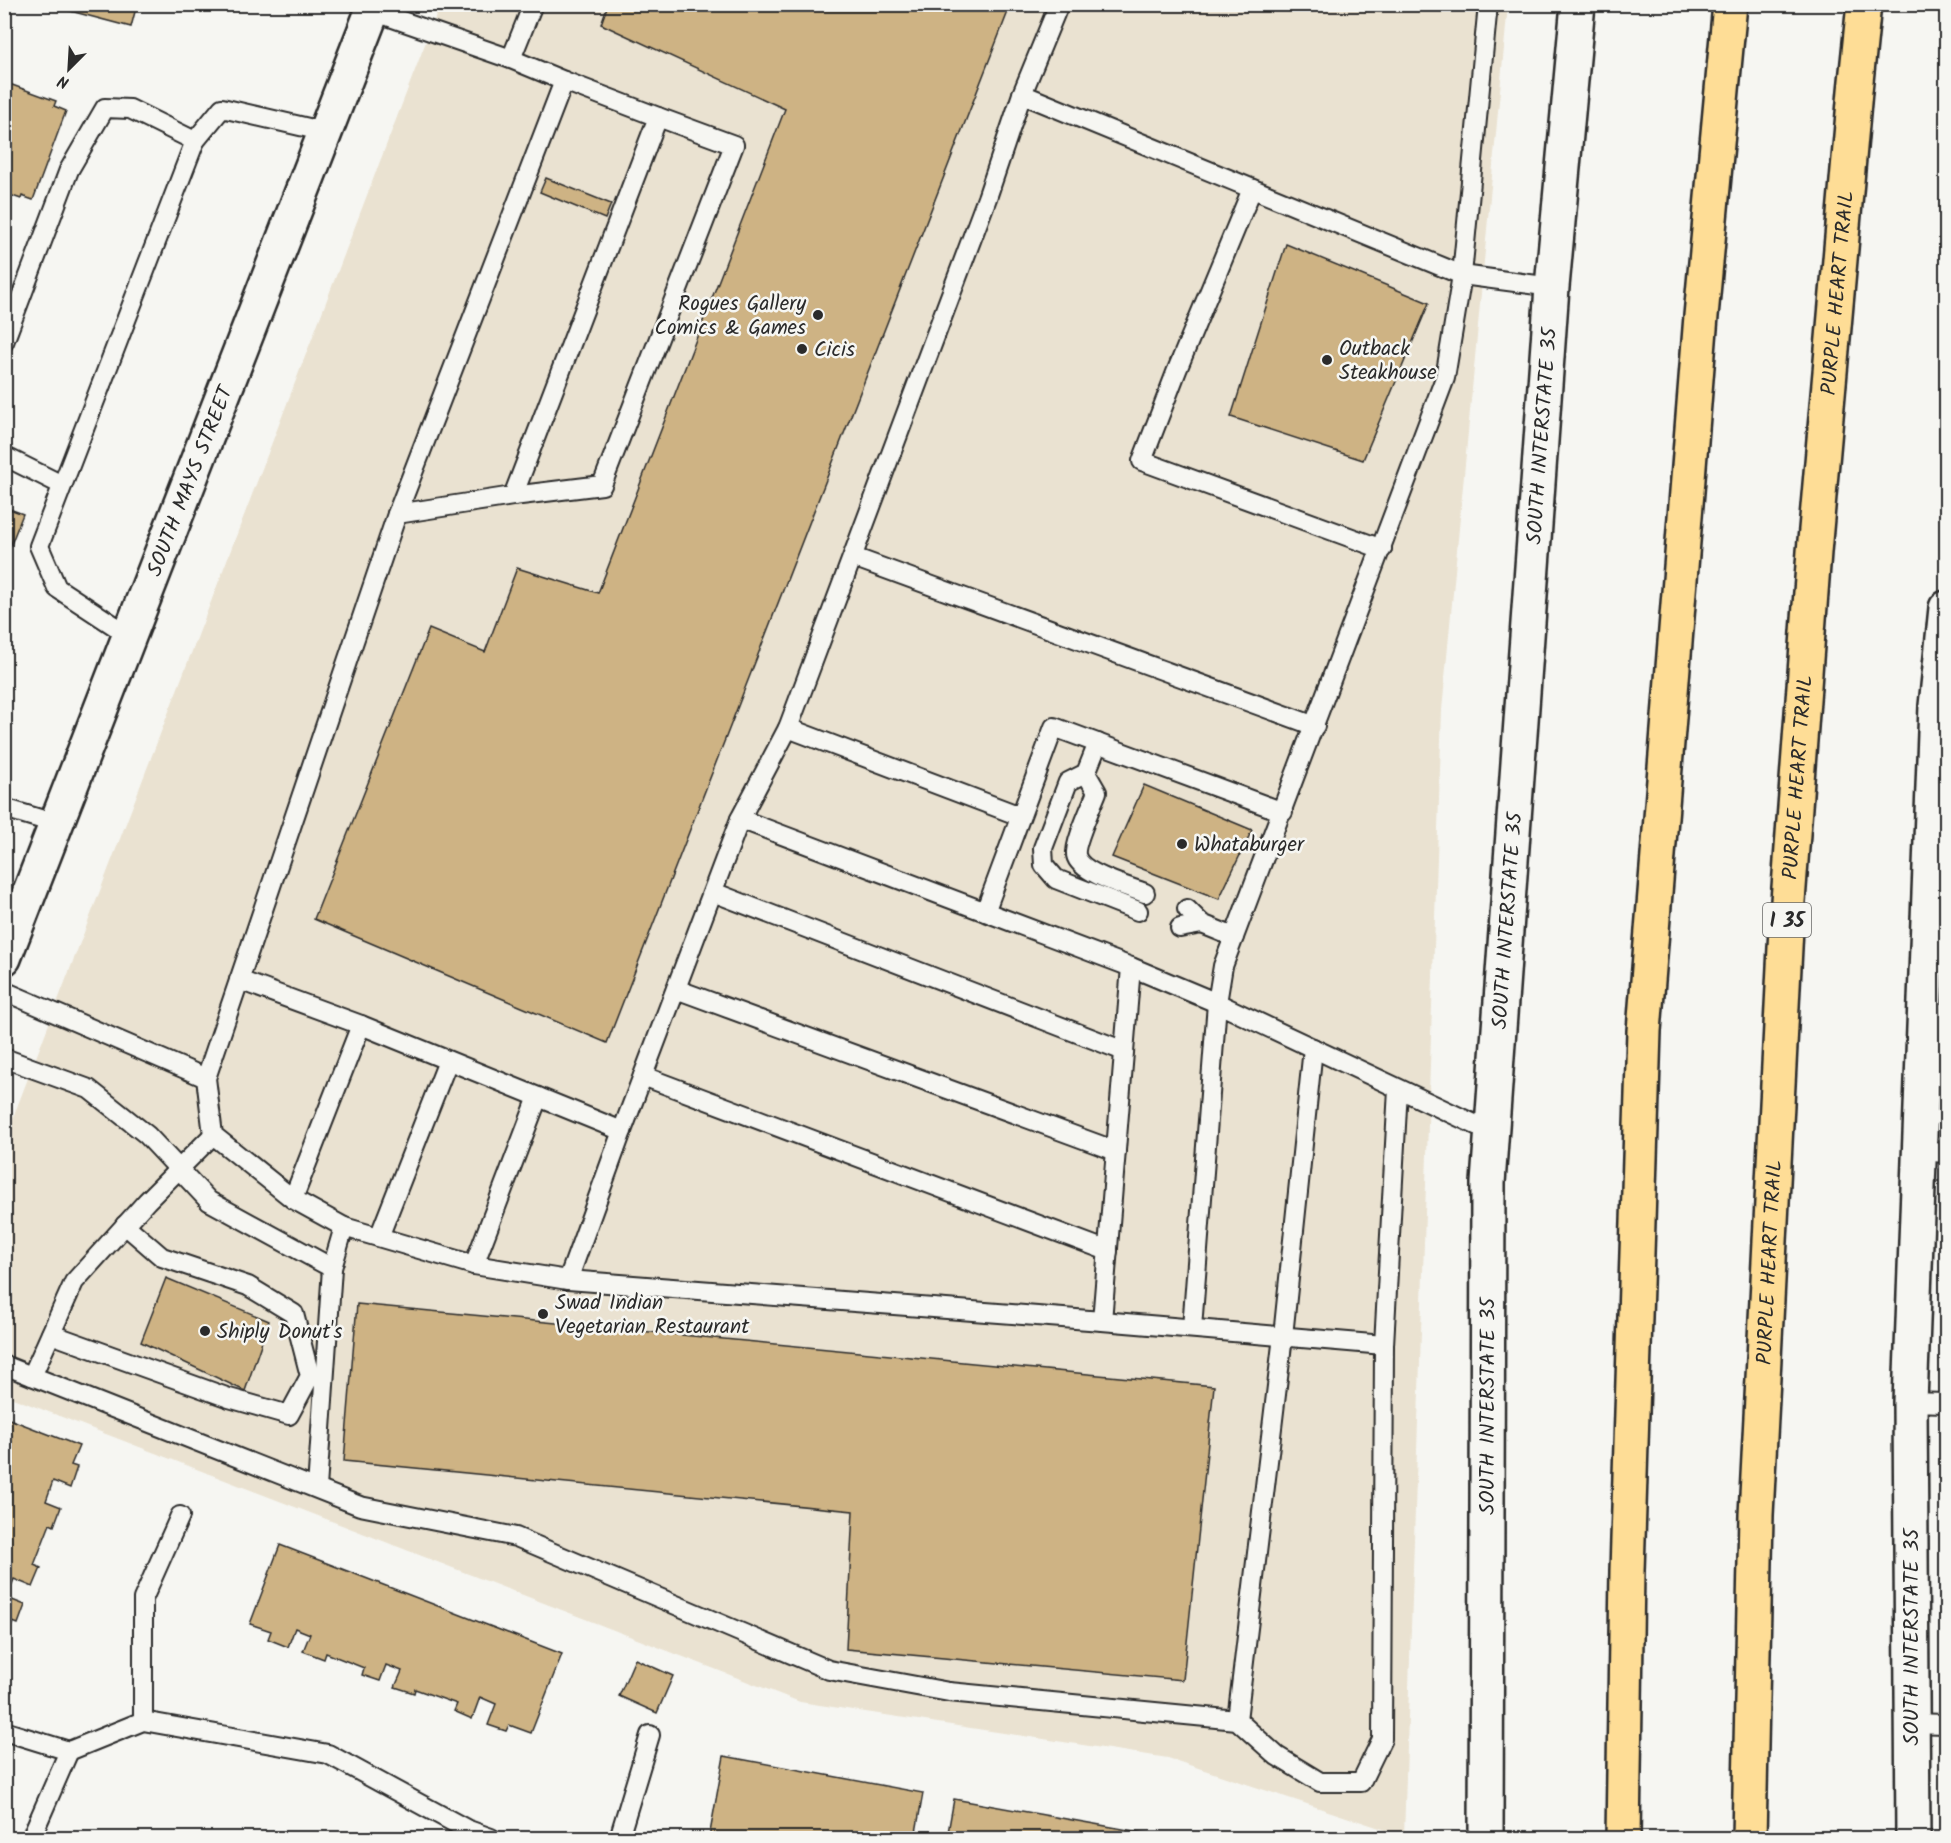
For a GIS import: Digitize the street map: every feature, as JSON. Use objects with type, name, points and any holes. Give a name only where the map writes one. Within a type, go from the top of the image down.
[{"type":"highway","points":[[1623,1839],[1627,1559],[1644,1031],[1701,316],[1730,4]]},
{"type":"highway","name":"PURPLE HEART TRAIL","points":[[1749,1839],[1756,1515],[1786,940],[1814,552],[1854,91],[1864,4]]},
{"type":"main road","name":"SOUTH INTERSTATE 35","points":[[1486,1839],[1488,1195],[1491,1132],[1552,287],[1578,4]]},
{"type":"main road","name":"SOUTH MAYS STREET","points":[[4,958],[326,132],[370,7]]},
{"type":"main road","name":"SOUTH INTERSTATE 35","points":[[1913,1839],[1910,1402],[1933,1152],[1935,706],[1947,608]]},
{"type":"lane","points":[[510,59],[533,4]]},
{"type":"lane","points":[[568,1280],[741,819],[788,728],[987,198],[1022,94],[1059,4]]},
{"type":"lane","points":[[1192,1328],[1217,1003],[1223,966],[1445,378],[1462,275],[1488,4]]},
{"type":"lane","points":[[370,7],[734,145],[602,485],[397,514]]},
{"type":"lane","points":[[564,81],[397,514],[206,1078],[213,1135],[293,1199],[344,1227],[474,1265],[568,1280],[1384,1345]]},
{"type":"lane","points":[[1022,94],[1462,275],[1552,287]]},
{"type":"lane","points":[[4,342],[69,170],[105,108],[130,109],[195,141]]},
{"type":"lane","points":[[130,636],[57,588],[39,546],[195,141],[222,108],[326,132]]},
{"type":"lane","points":[[513,496],[658,117]]},
{"type":"lane","points":[[1252,189],[1142,461],[1382,549]]},
{"type":"lane","points":[[4,456],[62,485]]},
{"type":"lane","points":[[853,557],[1315,726]]},
{"type":"lane","points":[[985,912],[1054,727],[1283,812]]},
{"type":"lane","points":[[788,728],[1020,816]]},
{"type":"lane","points":[[1098,743],[1086,773],[1068,782],[1043,848],[1044,865],[1056,879],[1138,911]]},
{"type":"lane","points":[[1086,773],[1096,792],[1077,843],[1076,854],[1079,863],[1088,870],[1145,893]]},
{"type":"lane","points":[[4,808],[57,824]]},
{"type":"lane","points":[[741,819],[1131,967],[1217,1003],[1491,1132]]},
{"type":"lane","points":[[713,892],[1124,1051]]},
{"type":"lane","points":[[1187,909],[1202,924],[1234,937]]},
{"type":"lane","points":[[1180,928],[1202,924]]},
{"type":"lane","points":[[1102,1321],[1131,967]]},
{"type":"lane","points":[[239,980],[361,1026],[622,1131]]},
{"type":"lane","points":[[676,989],[1116,1151]]},
{"type":"lane","points":[[4,991],[206,1078]]},
{"type":"lane","points":[[293,1199],[361,1026]]},
{"type":"lane","points":[[1237,1720],[1283,1336],[1312,1048]]},
{"type":"lane","points":[[4,1058],[89,1089],[147,1135],[209,1200],[332,1268]]},
{"type":"lane","points":[[379,1237],[448,1061]]},
{"type":"lane","points":[[643,1076],[1108,1251]]},
{"type":"lane","points":[[4,1365],[360,1506],[516,1537],[829,1670],[949,1692],[1237,1720],[1277,1756],[1320,1782],[1361,1782],[1382,1739],[1384,1345],[1398,1089]]},
{"type":"lane","points":[[474,1265],[538,1097]]},
{"type":"lane","points":[[32,1376],[74,1282],[125,1225],[213,1135]]},
{"type":"lane","points":[[51,1334],[229,1398],[288,1415],[310,1376],[294,1314],[248,1286],[162,1257],[125,1225]]},
{"type":"lane","points":[[317,1488],[332,1268],[344,1227]]},
{"type":"lane","points":[[1910,1402],[1947,1403]]},
{"type":"lane","points":[[144,1721],[143,1599],[180,1516]]},
{"type":"lane","points":[[4,1731],[69,1751],[144,1721],[328,1754],[466,1829],[491,1839]]},
{"type":"lane","points":[[1911,1723],[1947,1724]]},
{"type":"lane","points":[[619,1839],[650,1735]]},
{"type":"lane","points":[[31,1839],[69,1751]]},
{"type":"shaded area","points":[[440,5],[1508,5],[1442,710],[1404,1836],[1168,1758],[800,1702],[5,1395],[4,1141]]},
{"type":"building","points":[[44,4],[137,4],[131,27]]},
{"type":"building","points":[[608,4],[1011,4],[607,1043],[314,919],[429,629],[485,652],[517,568],[598,593],[785,109],[601,24]]},
{"type":"building","points":[[4,82],[56,101],[54,106],[66,111],[33,200],[22,196],[21,199],[4,193]]},
{"type":"building","points":[[546,178],[611,204],[605,219],[540,192]]},
{"type":"building","name":"Outback Steakhouse","points":[[1286,244],[1429,303],[1363,460],[1231,417]]},
{"type":"building","points":[[4,507],[23,514],[4,562]]},
{"type":"building","name":"Whataburger","points":[[1144,785],[1252,830],[1219,899],[1112,857]]},
{"type":"building","name":"Shiply Donut's","points":[[166,1278],[269,1321],[245,1391],[141,1342]]},
{"type":"building","points":[[357,1304],[1214,1386],[1183,1680],[846,1649],[853,1511],[344,1461]]},
{"type":"building","points":[[4,1417],[79,1446],[71,1465],[77,1467],[70,1488],[53,1481],[46,1501],[61,1507],[54,1526],[50,1524],[34,1565],[41,1568],[33,1587],[14,1579],[7,1598],[25,1605],[18,1624],[13,1622],[5,1642]]},
{"type":"building","points":[[280,1545],[562,1654],[531,1733],[509,1725],[506,1731],[488,1725],[496,1704],[480,1697],[472,1719],[454,1711],[457,1704],[415,1689],[414,1693],[395,1687],[402,1671],[386,1665],[380,1681],[362,1675],[364,1668],[326,1653],[324,1659],[303,1651],[310,1634],[295,1628],[288,1647],[268,1639],[271,1631],[250,1624]]},
{"type":"building","points":[[635,1659],[673,1676],[657,1713],[619,1696]]},
{"type":"building","points":[[724,1756],[923,1793],[915,1838],[709,1838]]},
{"type":"building","points":[[954,1799],[1156,1835],[1156,1838],[947,1838]]},
{"type":"place","name":"Rogues Gallery Comics & Games","points":[[818,315]]},
{"type":"place","name":"Cicis","points":[[802,349]]},
{"type":"place","name":"Outback Steakhouse","points":[[1327,360]]},
{"type":"place","name":"Whataburger","points":[[1182,844]]},
{"type":"place","name":"Swad Indian Vegetarian Restaurant","points":[[543,1314]]},
{"type":"place","name":"Shiply Donut's","points":[[205,1331]]}]
